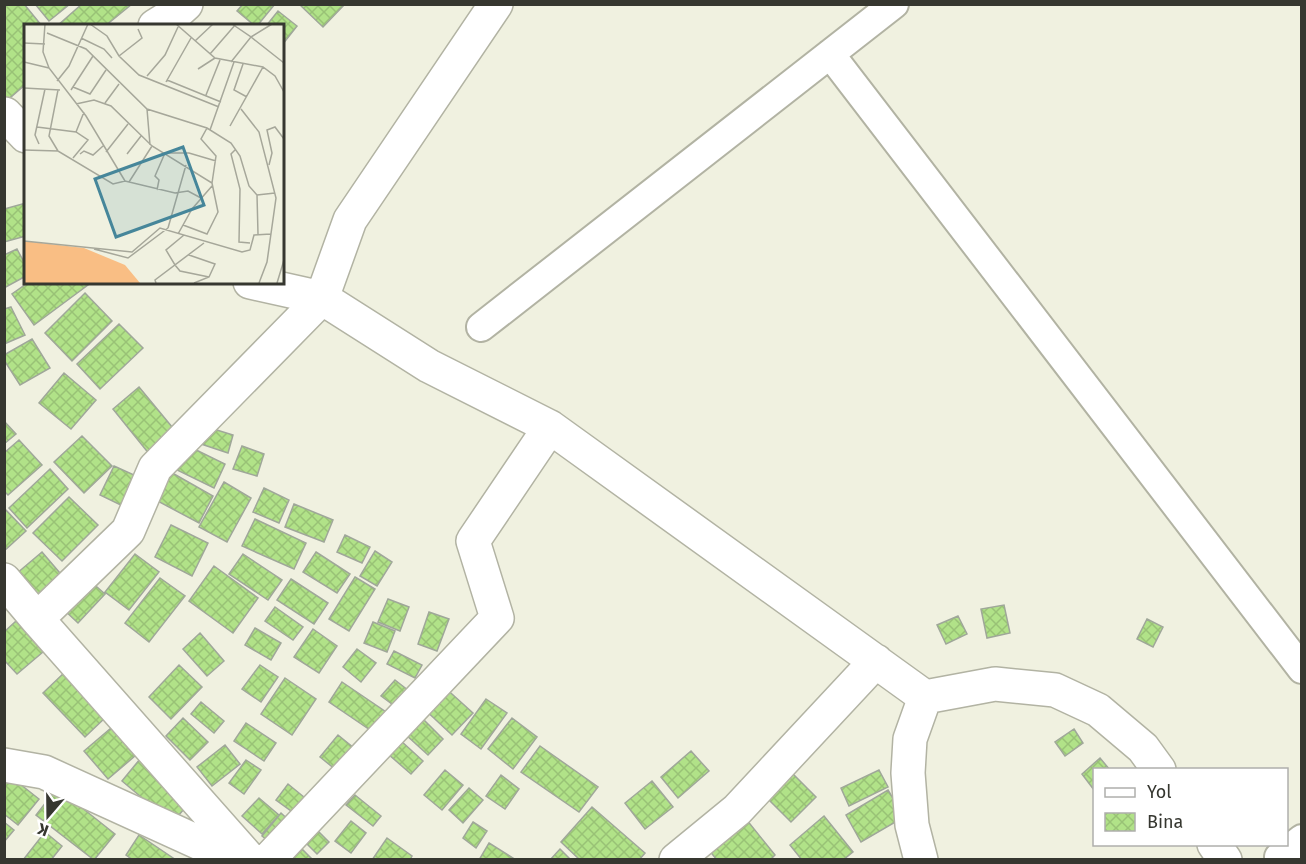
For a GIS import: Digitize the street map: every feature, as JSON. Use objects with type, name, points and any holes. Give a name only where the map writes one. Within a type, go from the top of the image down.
[{"type":"street","points":[[158,24],[186,4]]},
{"type":"street","points":[[37,619],[128,531],[155,468],[226,393],[322,298],[350,220],[496,4]]},
{"type":"street","points":[[24,103],[5,114],[24,134]]},
{"type":"street","points":[[259,284],[322,298],[429,366],[550,427],[925,697],[995,684],[1055,690],[1098,710],[1143,748],[1158,768]]},
{"type":"street","points":[[268,860],[496,618],[473,542],[550,427]]},
{"type":"street","points":[[4,580],[250,860]]},
{"type":"street","points":[[676,860],[737,810],[876,661]]},
{"type":"street","points":[[921,860],[912,825],[908,773],[910,739],[925,697]]},
{"type":"street","points":[[4,765],[44,772],[237,860]]},
{"type":"street","points":[[1215,846],[1225,860]]},
{"type":"lane","points":[[480,327],[894,4]]},
{"type":"lane","points":[[830,54],[1302,669]]},
{"type":"lane","points":[[1279,857],[1302,839]]},
{"type":"building","points":[[4,4],[24,4],[40,24],[24,24],[24,86],[4,103]]},
{"type":"building","points":[[35,4],[70,4],[49,21]]},
{"type":"building","points":[[82,4],[132,4],[107,24],[59,24]]},
{"type":"building","points":[[243,4],[275,4],[259,24],[253,24],[237,11]]},
{"type":"building","points":[[299,4],[345,4],[323,27]]},
{"type":"building","points":[[278,11],[297,26],[284,42],[284,24],[268,24]]},
{"type":"building","points":[[24,204],[24,237],[4,242],[4,209]]},
{"type":"building","points":[[17,249],[24,262],[24,277],[4,288],[4,255]]},
{"type":"building","points":[[26,284],[89,284],[34,325],[12,294]]},
{"type":"building","points":[[85,293],[112,321],[72,361],[45,333]]},
{"type":"building","points":[[11,307],[25,335],[4,344],[4,309]]},
{"type":"building","points":[[119,324],[143,348],[100,389],[77,364]]},
{"type":"building","points":[[32,339],[50,368],[20,385],[4,360],[4,355]]},
{"type":"building","points":[[64,373],[96,400],[71,429],[39,403]]},
{"type":"building","points":[[139,387],[177,433],[150,455],[113,409]]},
{"type":"building","points":[[4,421],[16,434],[4,444]]},
{"type":"building","points":[[207,427],[233,435],[228,453],[201,444]]},
{"type":"building","points":[[82,436],[112,466],[84,493],[54,462]]},
{"type":"building","points":[[19,440],[42,465],[8,495],[4,491],[4,453]]},
{"type":"building","points":[[188,446],[225,464],[214,488],[177,470]]},
{"type":"building","points":[[242,446],[264,454],[257,476],[233,469]]},
{"type":"building","points":[[114,466],[143,479],[129,509],[100,495]]},
{"type":"building","points":[[50,469],[68,489],[27,528],[9,508]]},
{"type":"building","points":[[167,470],[213,496],[199,523],[152,498]]},
{"type":"building","points":[[224,482],[251,498],[227,542],[199,527]]},
{"type":"building","points":[[264,488],[289,500],[279,523],[253,512]]},
{"type":"building","points":[[69,497],[98,525],[62,561],[33,533]]},
{"type":"building","points":[[294,504],[333,520],[324,542],[285,527]]},
{"type":"building","points":[[4,508],[26,531],[4,551]]},
{"type":"building","points":[[255,519],[306,543],[294,569],[242,546]]},
{"type":"building","points":[[171,525],[208,543],[192,576],[155,557]]},
{"type":"building","points":[[345,535],[370,547],[362,563],[337,552]]},
{"type":"building","points":[[375,551],[392,562],[377,586],[360,576]]},
{"type":"building","points":[[42,552],[65,579],[39,601],[16,574]]},
{"type":"building","points":[[316,552],[350,574],[337,593],[303,572]]},
{"type":"building","points":[[135,554],[159,572],[129,610],[105,592]]},
{"type":"building","points":[[243,554],[282,580],[268,600],[229,574]]},
{"type":"building","points":[[214,566],[258,598],[233,633],[189,601]]},
{"type":"building","points":[[355,577],[375,589],[349,631],[329,619]]},
{"type":"building","points":[[160,578],[185,596],[149,642],[125,623]]},
{"type":"building","points":[[291,579],[328,603],[314,624],[277,600]]},
{"type":"building","points":[[89,580],[105,594],[78,623],[62,608]]},
{"type":"building","points":[[388,599],[409,607],[400,631],[378,622]]},
{"type":"building","points":[[1004,605],[1010,633],[987,638],[981,609]]},
{"type":"building","points":[[275,607],[303,627],[293,640],[265,621]]},
{"type":"building","points":[[429,612],[449,619],[437,651],[418,644]]},
{"type":"building","points":[[958,616],[967,634],[946,644],[937,625]]},
{"type":"building","points":[[1147,619],[1163,627],[1153,647],[1137,639]]},
{"type":"building","points":[[16,621],[43,652],[17,674],[4,660],[4,632]]},
{"type":"building","points":[[373,622],[395,631],[387,652],[364,643]]},
{"type":"building","points":[[255,628],[281,643],[271,660],[245,645]]},
{"type":"building","points":[[313,629],[337,646],[319,673],[294,657]]},
{"type":"building","points":[[200,633],[224,661],[207,676],[183,649]]},
{"type":"building","points":[[357,649],[376,663],[361,682],[343,667]]},
{"type":"building","points":[[394,651],[422,665],[415,678],[387,664]]},
{"type":"building","points":[[179,665],[202,687],[171,719],[149,697]]},
{"type":"building","points":[[260,665],[278,677],[261,702],[242,689]]},
{"type":"building","points":[[66,671],[108,715],[85,737],[43,693]]},
{"type":"building","points":[[285,678],[316,699],[292,735],[261,714]]},
{"type":"building","points":[[395,680],[413,694],[400,710],[381,696]]},
{"type":"building","points":[[342,682],[389,714],[376,734],[329,702]]},
{"type":"building","points":[[442,685],[473,713],[452,735],[421,706]]},
{"type":"building","points":[[486,699],[507,713],[481,749],[461,734]]},
{"type":"building","points":[[201,702],[224,721],[214,733],[191,714]]},
{"type":"building","points":[[421,717],[443,739],[428,755],[405,734]]},
{"type":"building","points":[[183,718],[208,742],[190,760],[166,736]]},
{"type":"building","points":[[512,718],[537,737],[513,769],[488,749]]},
{"type":"building","points":[[246,723],[276,743],[264,761],[234,741]]},
{"type":"building","points":[[111,728],[135,756],[108,779],[84,751]]},
{"type":"building","points":[[1074,729],[1083,743],[1065,756],[1055,742]]},
{"type":"building","points":[[338,735],[359,752],[341,774],[320,757]]},
{"type":"building","points":[[400,740],[423,761],[411,774],[388,754]]},
{"type":"building","points":[[225,745],[240,764],[212,786],[197,767]]},
{"type":"building","points":[[540,746],[598,787],[579,812],[521,772]]},
{"type":"building","points":[[691,751],[709,771],[678,798],[661,777]]},
{"type":"building","points":[[1100,758],[1108,768],[1093,768],[1093,789],[1082,774]]},
{"type":"building","points":[[140,759],[190,802],[172,823],[122,781]]},
{"type":"building","points":[[246,760],[261,770],[244,794],[229,783]]},
{"type":"building","points":[[445,770],[463,785],[442,810],[424,795]]},
{"type":"building","points":[[879,770],[888,787],[849,806],[841,788]]},
{"type":"building","points":[[790,771],[816,797],[791,822],[765,796]]},
{"type":"building","points":[[6,773],[39,799],[18,825],[4,814]]},
{"type":"building","points":[[501,775],[519,789],[505,809],[486,796]]},
{"type":"building","points":[[652,781],[673,807],[645,829],[625,803]]},
{"type":"building","points":[[288,784],[310,802],[298,816],[276,800]]},
{"type":"building","points":[[57,788],[115,834],[94,860],[36,815]]},
{"type":"building","points":[[469,788],[483,800],[463,823],[449,810]]},
{"type":"building","points":[[888,790],[904,817],[861,842],[846,815]]},
{"type":"building","points":[[355,795],[381,816],[373,826],[346,805]]},
{"type":"building","points":[[259,798],[279,815],[262,834],[242,816]]},
{"type":"building","points":[[592,807],[645,853],[639,860],[580,860],[561,842]]},
{"type":"building","points":[[281,813],[293,824],[274,846],[262,836]]},
{"type":"building","points":[[824,816],[853,852],[843,860],[802,860],[790,845]]},
{"type":"building","points":[[746,819],[775,855],[770,860],[717,860],[709,850]]},
{"type":"building","points":[[351,821],[366,833],[351,853],[335,841]]},
{"type":"building","points":[[4,822],[14,830],[4,842]]},
{"type":"building","points":[[473,822],[487,831],[476,848],[463,838]]},
{"type":"building","points":[[315,828],[329,842],[317,854],[303,840]]},
{"type":"building","points":[[45,832],[62,846],[51,860],[23,860]]},
{"type":"building","points":[[139,835],[176,860],[133,860],[126,855]]},
{"type":"building","points":[[387,838],[412,856],[410,860],[372,860]]},
{"type":"building","points":[[489,843],[516,860],[479,860]]},
{"type":"building","points":[[299,846],[313,860],[285,860]]},
{"type":"building","points":[[560,849],[571,860],[550,860]]}]
